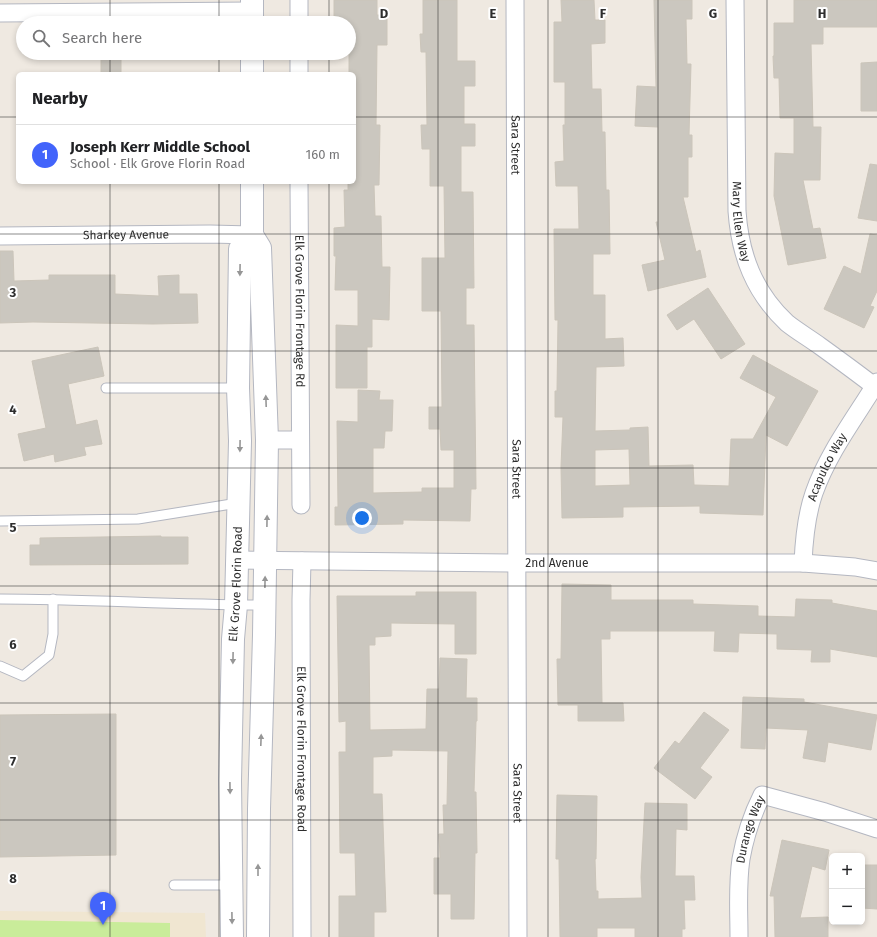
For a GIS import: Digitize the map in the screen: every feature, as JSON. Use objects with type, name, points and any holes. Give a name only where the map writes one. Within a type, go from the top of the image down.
[{"type":"main road","points":[[252,60],[252,72]]},
{"type":"main road","points":[[252,184],[252,235],[260,248],[267,440],[266,560],[259,809],[258,937]]},
{"type":"main road","name":"Elk Grove Florin Road","points":[[232,937],[230,781],[240,440],[238,388],[240,249],[252,235]]},
{"type":"street","points":[[299,0],[299,16]]},
{"type":"street","name":"Sara Street","points":[[515,0],[518,937]]},
{"type":"street","name":"Mary Ellen Way","points":[[735,0],[738,232],[750,273],[760,291],[788,324],[876,384]]},
{"type":"street","points":[[0,13],[252,11]]},
{"type":"street","points":[[299,60],[299,72]]},
{"type":"street","name":"Elk Grove Florin Frontage Rd","points":[[299,184],[301,505]]},
{"type":"street","name":"Sharkey Avenue","points":[[0,236],[252,235]]},
{"type":"street","name":"Acapulco Way","points":[[803,562],[807,517],[813,494],[833,452],[876,384]]},
{"type":"street","points":[[267,440],[300,440]]},
{"type":"street","name":"2nd Avenue","points":[[237,560],[517,563],[803,562],[855,567],[877,571]]},
{"type":"street","name":"Elk Grove Florin Frontage Road","points":[[302,560],[302,937]]},
{"type":"street","name":"Durango Way","points":[[739,937],[739,885],[741,860],[745,838],[752,816],[762,795],[825,812],[877,829]]},
{"type":"lane","points":[[106,388],[238,388]]},
{"type":"lane","points":[[0,521],[138,519],[221,507],[238,503]]},
{"type":"lane","points":[[0,599],[53,599],[202,605],[265,605]]},
{"type":"lane","points":[[0,666],[23,676],[49,655],[53,634],[53,599]]},
{"type":"lane","points":[[174,885],[231,885]]},
{"type":"shaded area","points":[[0,911],[205,913],[206,937],[0,937]]},
{"type":"green space","points":[[0,920],[170,923],[170,937],[0,937]]},
{"type":"building","points":[[334,0],[377,0],[377,15],[387,15],[387,45],[377,45],[376,125],[380,125],[379,185],[374,185],[375,216],[381,216],[382,267],[390,267],[389,320],[372,319],[372,347],[367,347],[367,388],[336,388],[336,325],[358,326],[358,290],[335,290],[336,256],[334,256],[334,228],[345,227],[344,190],[348,190],[348,184],[356,184],[356,72],[349,72],[349,60],[356,60],[356,16],[334,16]]},
{"type":"building","points":[[423,0],[457,0],[457,61],[475,61],[475,86],[464,86],[464,124],[475,124],[475,146],[461,146],[461,192],[473,192],[474,288],[466,288],[466,325],[474,325],[476,489],[471,489],[470,521],[403,520],[403,524],[335,525],[335,507],[338,507],[337,421],[358,422],[358,390],[380,391],[379,400],[393,400],[392,431],[385,431],[384,448],[373,448],[373,493],[422,492],[422,488],[454,488],[454,450],[441,450],[440,429],[429,429],[429,407],[442,407],[441,311],[422,311],[422,258],[445,258],[444,186],[430,186],[430,149],[422,149],[421,125],[427,125],[426,52],[421,52],[420,34],[423,34]]},
{"type":"building","points":[[561,0],[594,0],[595,20],[605,20],[605,43],[591,44],[592,89],[601,89],[602,132],[605,132],[606,190],[609,190],[610,254],[593,254],[593,295],[605,295],[605,339],[623,338],[624,366],[596,367],[595,431],[630,430],[630,428],[648,427],[649,466],[693,465],[694,485],[729,486],[731,439],[753,439],[776,397],[740,378],[753,355],[818,391],[787,446],[766,435],[763,515],[700,513],[700,506],[623,507],[623,517],[562,518],[561,467],[563,417],[555,417],[558,320],[555,320],[554,229],[579,229],[578,186],[556,186],[555,162],[564,161],[563,125],[565,125],[565,82],[554,82],[554,22],[562,22]],"holes":[[[629,449],[630,485],[595,486],[595,450]]]},
{"type":"building","points":[[654,0],[692,0],[692,19],[686,19],[687,64],[691,64],[689,135],[692,135],[692,157],[688,157],[688,197],[683,197],[696,252],[700,250],[706,277],[648,291],[642,265],[665,260],[656,222],[658,222],[658,127],[635,126],[637,86],[656,87]]},
{"type":"building","points":[[794,0],[877,0],[877,27],[823,27],[823,44],[811,44],[813,127],[821,127],[820,180],[803,180],[813,229],[820,228],[826,258],[788,265],[774,196],[775,153],[794,154],[794,118],[780,118],[779,78],[774,78],[773,56],[774,23],[794,23]]},
{"type":"building","points":[[101,60],[121,60],[121,72],[101,72]]},
{"type":"building","points":[[877,62],[877,111],[861,111],[861,63]]},
{"type":"building","points":[[870,164],[877,165],[877,221],[858,218]]},
{"type":"building","points":[[870,234],[877,235],[877,291],[870,306],[874,307],[864,328],[824,309],[844,266],[861,274]]},
{"type":"building","points":[[0,251],[13,251],[14,281],[49,280],[49,275],[115,275],[115,294],[159,296],[158,276],[179,275],[179,294],[197,294],[198,323],[0,323]]},
{"type":"building","points":[[708,288],[745,344],[721,359],[694,319],[677,330],[667,315]]},
{"type":"building","points":[[98,347],[104,376],[68,384],[76,425],[97,420],[102,444],[84,447],[86,455],[55,462],[54,454],[24,461],[18,434],[46,428],[32,361]]},
{"type":"building","points":[[188,537],[188,564],[30,565],[30,545],[40,545],[40,538]]},
{"type":"building","points":[[562,584],[611,585],[611,600],[693,600],[693,604],[758,606],[758,616],[795,617],[796,599],[832,600],[832,603],[877,611],[877,657],[830,649],[830,662],[811,662],[812,650],[777,649],[777,634],[739,633],[738,652],[714,651],[715,631],[610,631],[610,639],[601,639],[602,703],[623,703],[624,721],[578,721],[578,705],[558,705],[557,659],[561,659]]},
{"type":"building","points":[[416,592],[476,592],[476,654],[455,654],[455,624],[391,623],[391,636],[375,637],[375,645],[369,645],[370,730],[426,729],[427,689],[439,689],[440,658],[467,659],[466,698],[477,698],[474,792],[476,792],[477,853],[475,853],[474,919],[451,919],[451,894],[434,894],[434,858],[440,858],[439,834],[444,834],[443,805],[447,805],[448,751],[392,750],[392,756],[373,757],[373,794],[382,794],[386,912],[374,912],[374,937],[339,937],[339,896],[356,896],[355,853],[340,853],[339,752],[346,752],[346,721],[339,722],[337,596],[416,596]]},
{"type":"building","points":[[743,697],[804,699],[804,702],[877,715],[871,750],[828,742],[825,762],[803,758],[808,730],[766,728],[765,749],[741,748]]},
{"type":"building","points":[[704,712],[729,730],[700,768],[712,777],[695,799],[654,768],[675,741],[679,744]]},
{"type":"building","points":[[116,714],[116,855],[0,857],[0,715]]},
{"type":"building","points":[[557,795],[597,796],[595,859],[596,891],[598,891],[598,899],[642,898],[641,877],[645,803],[687,804],[687,830],[676,829],[675,876],[694,876],[695,900],[684,900],[685,929],[682,929],[682,937],[635,937],[635,928],[597,928],[597,937],[560,937],[559,859],[556,859]]},
{"type":"building","points":[[782,840],[829,850],[825,870],[812,866],[800,918],[828,917],[828,937],[775,937],[774,896],[770,896]]},
{"type":"building","points":[[865,865],[877,865],[877,909],[865,908]]},
{"type":"place","name":"Joseph Kerr Middle School","points":[[103,925]]}]
